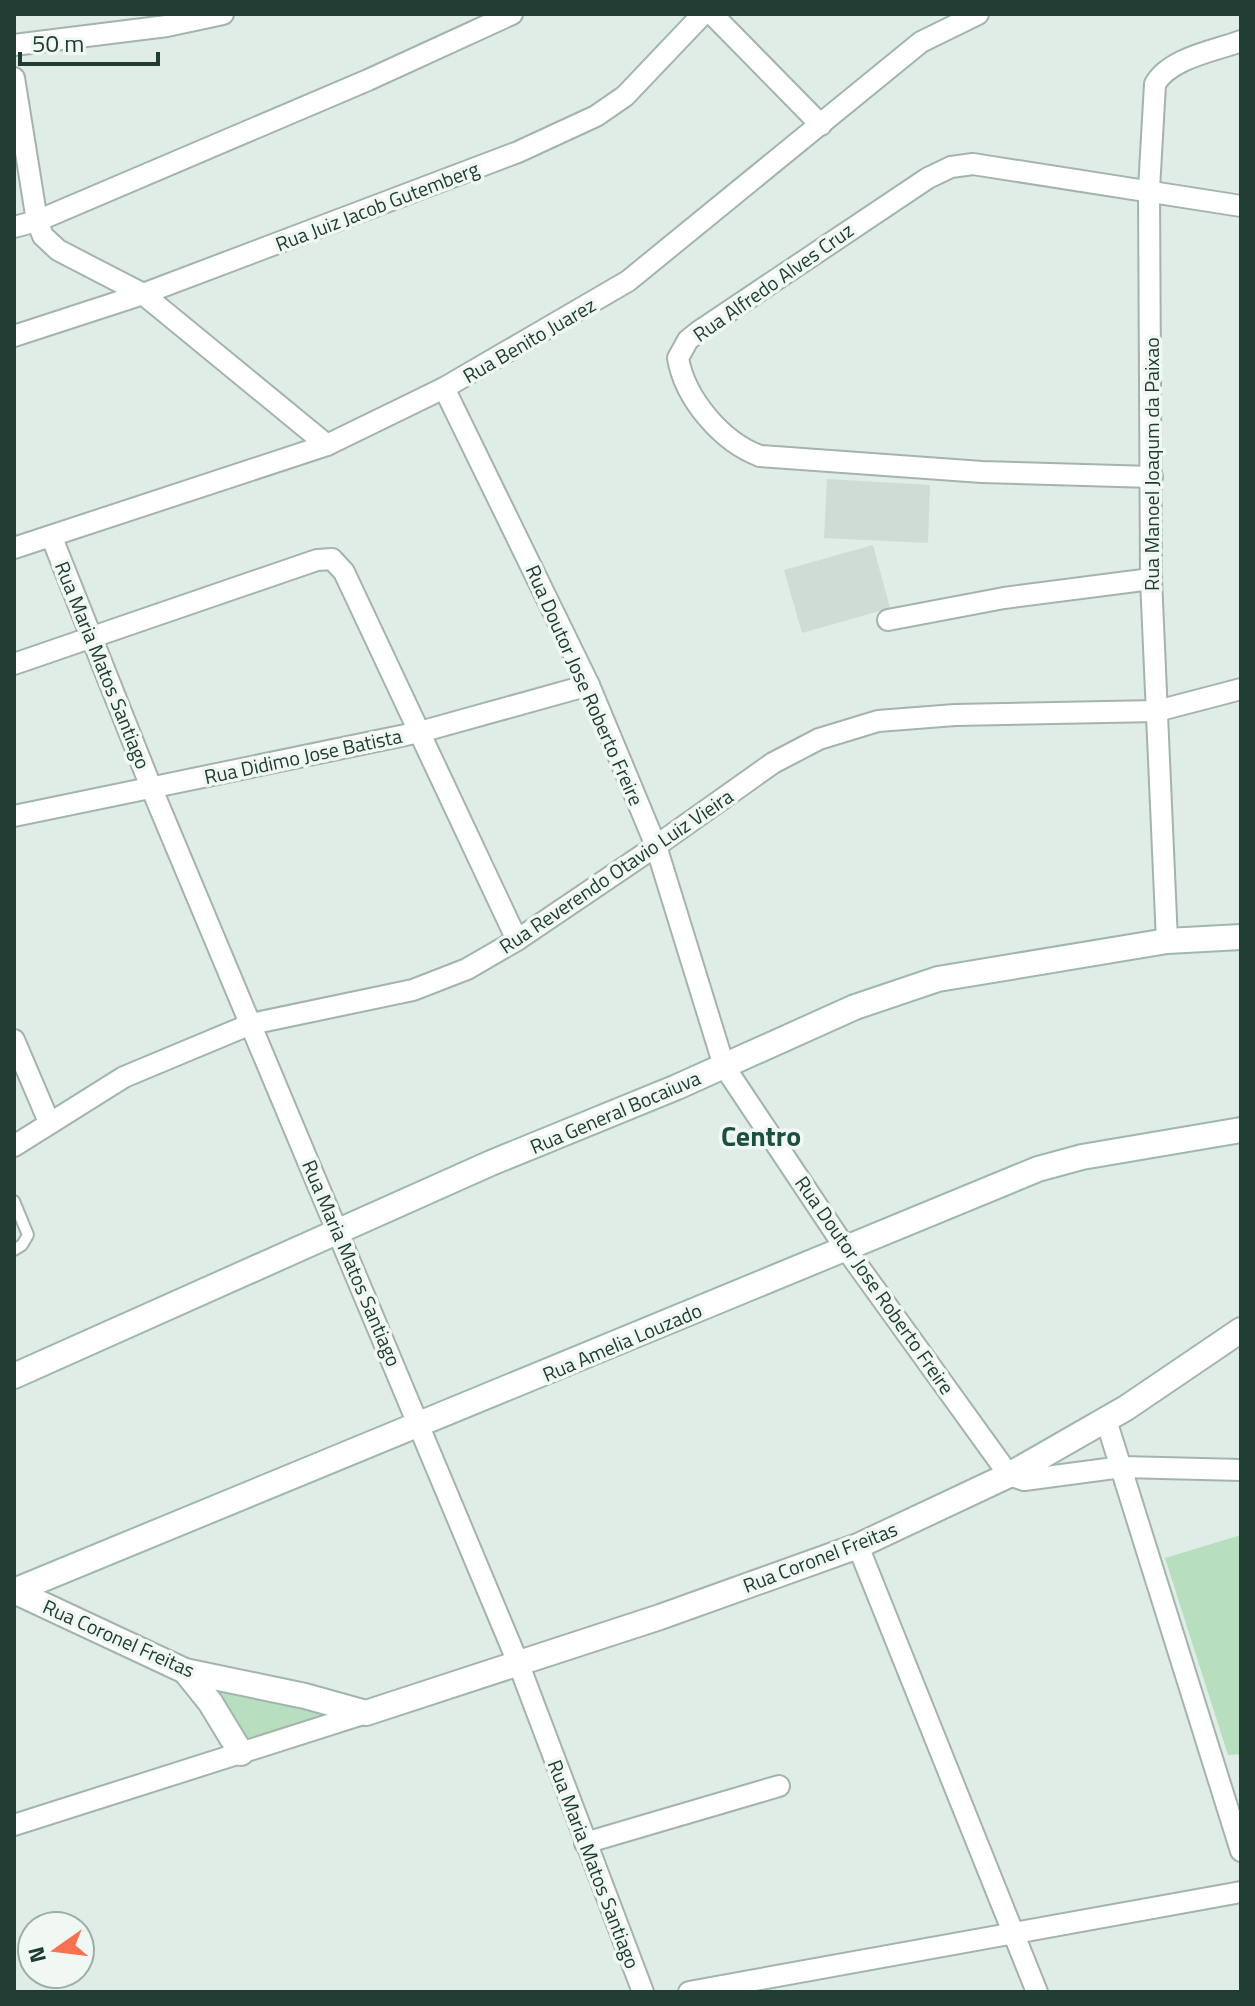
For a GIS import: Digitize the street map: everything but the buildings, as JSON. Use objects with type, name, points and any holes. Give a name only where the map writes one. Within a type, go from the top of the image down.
[{"type":"main road","name":"Rua General Bocaiuva","points":[[14,1376],[491,1163],[724,1066],[855,1007],[938,979],[1167,941],[1241,937]]},
{"type":"main road","name":"Rua Amelia Louzado","points":[[14,1591],[422,1426],[1038,1169],[1082,1157],[1241,1130]]},
{"type":"main road","name":"Rua Coronel Freitas","points":[[14,1591],[185,1671],[305,1696],[366,1713],[519,1665],[858,1546],[1009,1475],[1106,1420],[1241,1330]]},
{"type":"main road","points":[[185,1671],[210,1702],[241,1753]]},
{"type":"street","points":[[14,45],[167,26],[223,14]]},
{"type":"street","points":[[14,227],[37,221],[368,80],[512,14]]},
{"type":"street","name":"Rua Juiz Jacob Gutemberg","points":[[14,336],[143,294],[518,152],[596,116],[625,96],[703,14]]},
{"type":"street","points":[[712,14],[821,125]]},
{"type":"street","name":"Rua Benito Juarez","points":[[14,548],[327,445],[444,388],[628,281],[921,42],[978,14]]},
{"type":"street","name":"Rua Manoel Joaqum da Paixao","points":[[1167,941],[1151,579],[1149,189],[1155,84],[1161,74],[1241,41]]},
{"type":"street","points":[[14,78],[37,221],[43,236],[58,250],[143,294],[327,445]]},
{"type":"street","name":"Rua Alfredo Alves Cruz","points":[[1152,477],[967,471],[760,456],[737,448],[721,433],[688,388],[678,358],[688,340],[698,332],[895,199],[951,167],[973,164],[1149,189],[1241,206]]},
{"type":"street","name":"Rua Doutor Jose Roberto Freire","points":[[444,388],[589,685],[656,846],[724,1066],[846,1249],[1009,1475]]},
{"type":"street","name":"Rua Maria Matos Santiago","points":[[52,538],[151,787],[422,1426],[519,1665],[643,1992]]},
{"type":"street","points":[[14,664],[317,560],[332,559],[344,572],[517,940]]},
{"type":"street","points":[[888,620],[1004,598],[1151,579]]},
{"type":"street","name":"Rua Didimo Jose Batista","points":[[14,816],[420,732],[589,685]]},
{"type":"street","name":"Rua Reverendo Otavio Luiz Vieira","points":[[14,1146],[124,1077],[251,1024],[413,990],[467,969],[517,940],[773,763],[819,739],[878,721],[955,715],[1157,711],[1241,689]]},
{"type":"street","points":[[14,1040],[49,1122]]},
{"type":"street","points":[[1106,1420],[1241,1851]]},
{"type":"street","points":[[1009,1475],[1024,1480],[1122,1467],[1241,1470]]},
{"type":"street","points":[[858,1546],[1037,1992]]},
{"type":"street","name":"Rua Coronel Freitas","points":[[14,1825],[366,1713]]},
{"type":"street","points":[[585,1843],[779,1786]]},
{"type":"street","points":[[689,1992],[1241,1892]]},
{"type":"lane","points":[[14,1201],[28,1235],[22,1245],[14,1250]]},
{"type":"shaded area","points":[[827,479],[930,485],[928,543],[824,538]]},
{"type":"shaded area","points":[[873,545],[890,608],[802,633],[784,570]]},
{"type":"green space","points":[[1241,1535],[1241,1754],[1228,1755],[1165,1558]]},
{"type":"green space","points":[[207,1684],[332,1717],[249,1744]]},
{"type":"district","name":"Centro","points":[[761,1135]]}]
